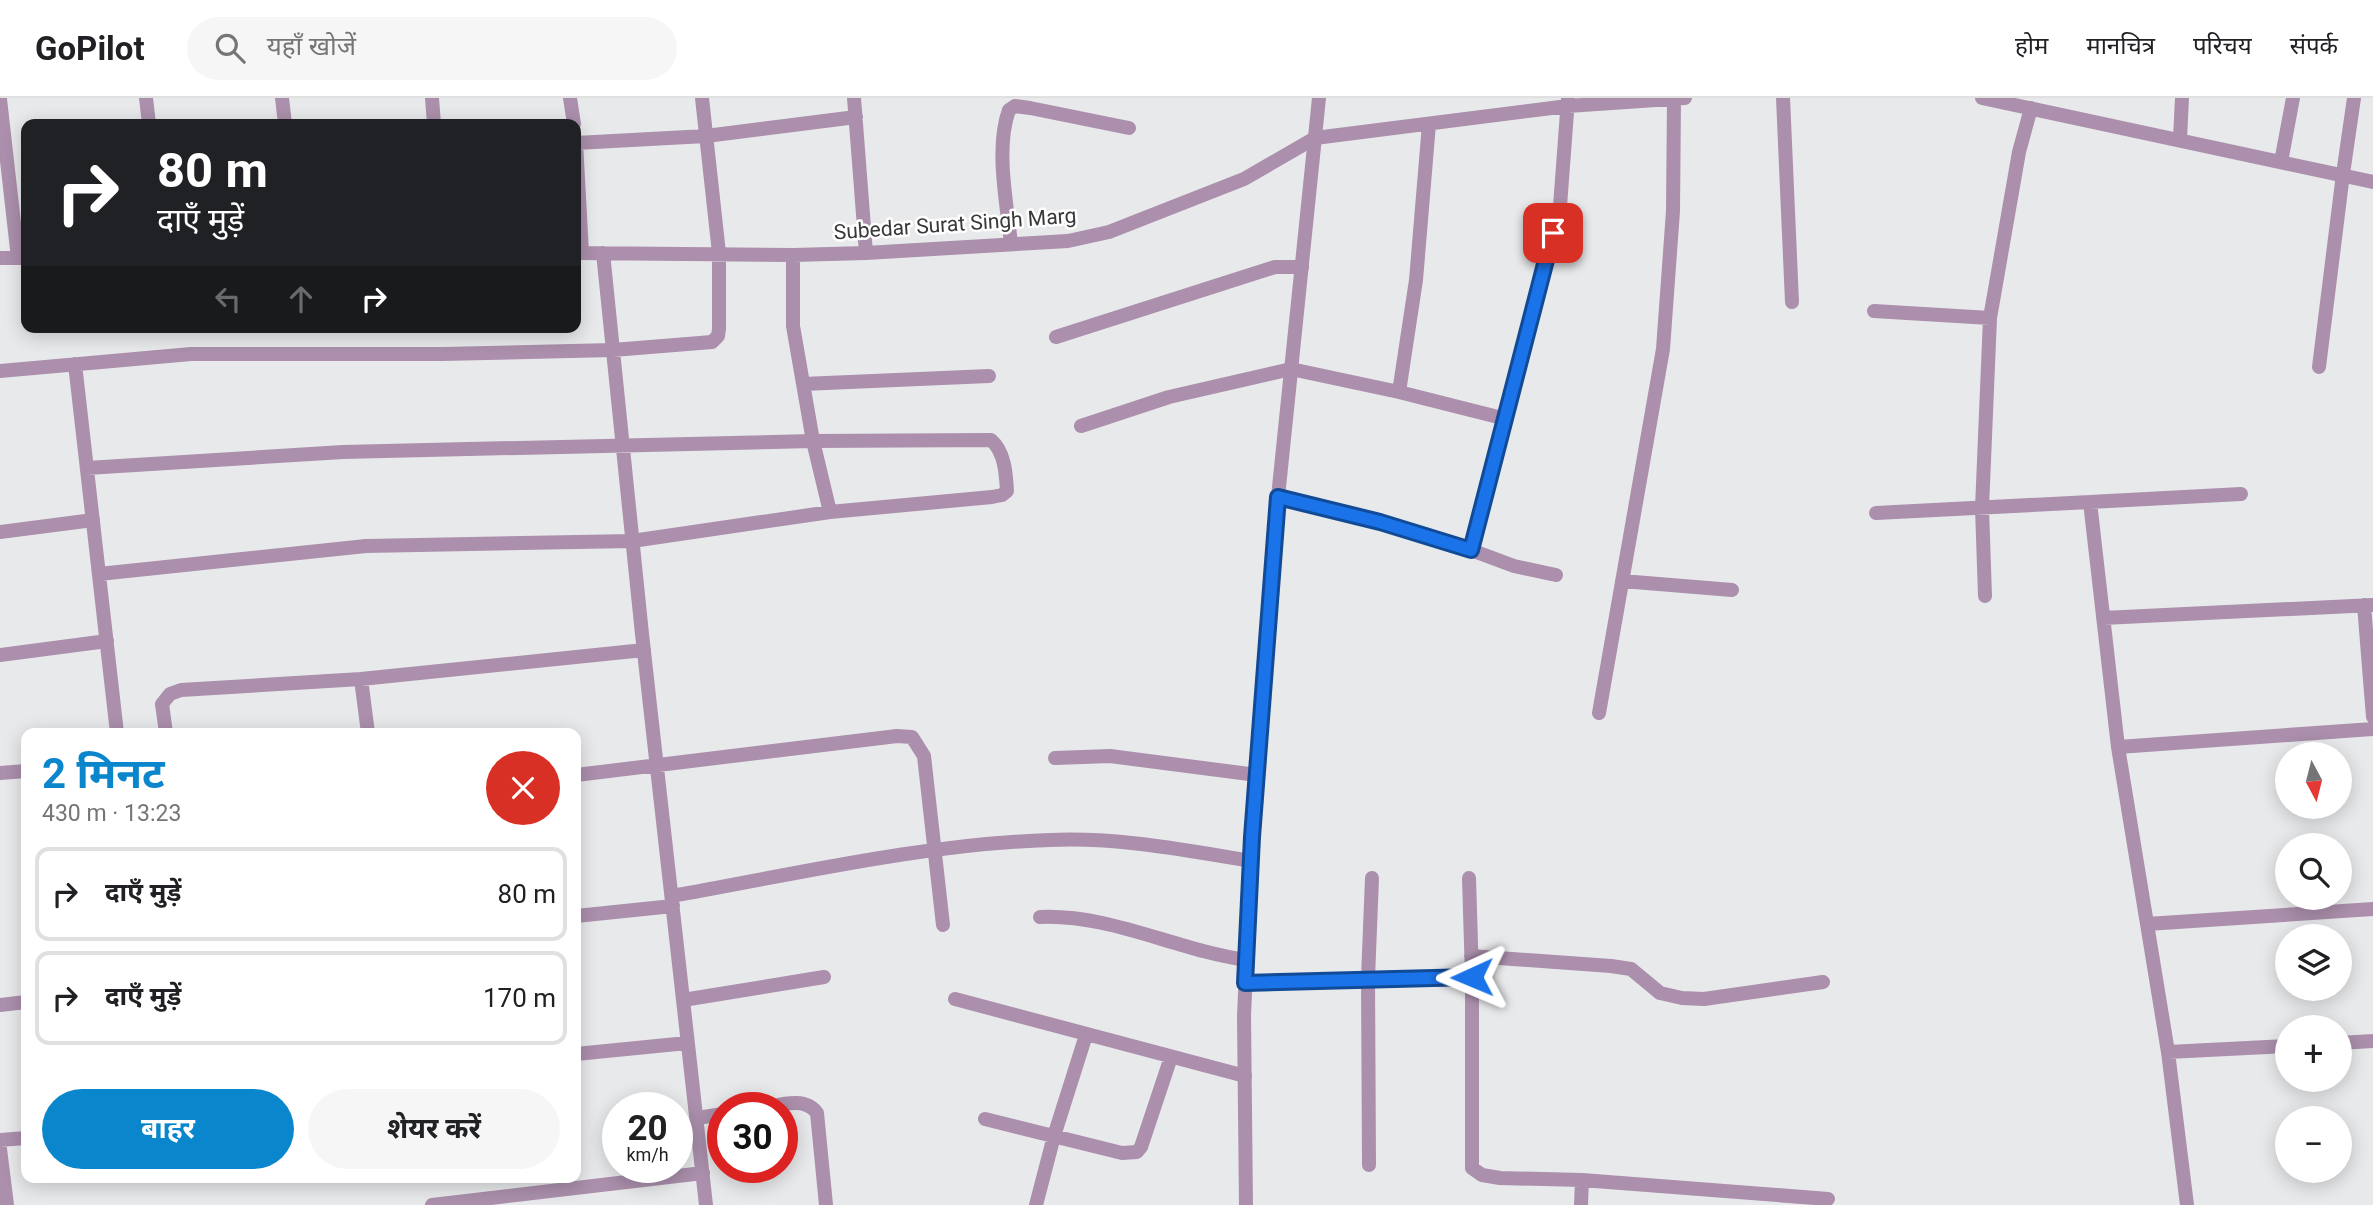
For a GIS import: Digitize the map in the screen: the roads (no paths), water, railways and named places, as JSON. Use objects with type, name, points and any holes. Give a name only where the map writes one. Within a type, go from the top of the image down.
[{"type":"street","points":[[146,98],[148,119]]},
{"type":"street","points":[[282,98],[284,119]]},
{"type":"street","points":[[432,98],[434,119]]},
{"type":"street","points":[[570,98],[572,119]]},
{"type":"street","points":[[0,371],[191,354],[442,354],[613,350],[712,342],[716,339],[719,328],[719,253],[702,98]]},
{"type":"street","points":[[854,98],[866,253]]},
{"type":"street","points":[[1247,1205],[1245,983],[1251,861],[1278,497],[1319,98]]},
{"type":"street","points":[[1315,138],[1429,124],[1568,102],[1685,98]]},
{"type":"street","points":[[1783,98],[1792,302]]},
{"type":"street","points":[[1982,98],[2031,108],[2047,105],[2180,139],[2373,182]]},
{"type":"street","points":[[2180,139],[2182,98]]},
{"type":"street","points":[[2281,162],[2293,98]]},
{"type":"street","points":[[2319,367],[2354,98]]},
{"type":"street","points":[[0,99],[21,251]]},
{"type":"street","points":[[1599,713],[1663,349],[1673,211],[1674,99]]},
{"type":"street","points":[[1471,550],[1560,206],[1568,102]]},
{"type":"street","points":[[1011,244],[1003,147],[1009,110],[1015,106],[1023,107],[1129,128]]},
{"type":"street","points":[[1985,596],[1982,508],[1990,318],[2019,152],[2031,108]]},
{"type":"street","points":[[581,142],[706,136],[856,117]]},
{"type":"street","points":[[1399,392],[1416,280],[1429,124]]},
{"type":"street","name":"Subedar Surat Singh Marg","points":[[581,253],[793,255],[1068,241],[1109,232],[1244,178],[1315,138]]},
{"type":"street","points":[[603,253],[632,541],[706,1205]]},
{"type":"street","points":[[793,255],[793,326],[813,441],[830,512]]},
{"type":"street","points":[[0,258],[21,258]]},
{"type":"street","points":[[1056,337],[1275,267],[1302,267]]},
{"type":"street","points":[[1874,311],[1990,318]]},
{"type":"street","points":[[75,364],[116,728]]},
{"type":"street","points":[[1081,426],[1169,397],[1292,369],[1506,419]]},
{"type":"street","points":[[803,384],[989,376]]},
{"type":"street","points":[[87,468],[343,452],[813,441],[990,440],[1001,452],[1007,491],[1002,495],[830,512],[632,541],[366,546],[99,575]]},
{"type":"street","points":[[1876,513],[2241,494]]},
{"type":"street","points":[[1278,497],[1380,522],[1514,566],[1556,575]]},
{"type":"street","points":[[2090,502],[2118,747],[2168,1052],[2188,1205]]},
{"type":"street","points":[[0,532],[93,520]]},
{"type":"street","points":[[1622,581],[1732,590]]},
{"type":"street","points":[[2102,618],[2369,605],[2373,717]]},
{"type":"street","points":[[0,655],[107,641]]},
{"type":"street","points":[[165,728],[162,704],[170,694],[198,688],[361,679],[644,650]]},
{"type":"street","points":[[361,679],[367,728]]},
{"type":"street","points":[[2118,747],[2373,729]]},
{"type":"street","points":[[581,774],[897,736],[912,737],[924,756],[943,925]]},
{"type":"street","points":[[1055,758],[1110,756],[1257,775]]},
{"type":"street","points":[[0,773],[21,771]]},
{"type":"street","points":[[581,915],[672,901],[936,850],[1052,840],[1152,844],[1251,861]]},
{"type":"street","points":[[1369,1165],[1368,978],[1372,878]]},
{"type":"street","points":[[1469,878],[1472,1168],[1482,1175],[1500,1178],[1582,1180],[1828,1199]]},
{"type":"street","points":[[2147,925],[2373,909]]},
{"type":"street","points":[[1040,917],[1064,916],[1100,922],[1204,952],[1246,960]]},
{"type":"street","points":[[1471,956],[1611,966],[1631,970],[1660,993],[1682,998],[1704,999],[1823,982]]},
{"type":"street","points":[[683,1000],[824,977]]},
{"type":"street","points":[[1245,983],[1472,977]]},
{"type":"street","points":[[955,999],[1245,1076]]},
{"type":"street","points":[[0,1005],[21,1003]]},
{"type":"street","points":[[1036,1205],[1054,1136],[1086,1035]]},
{"type":"street","points":[[2352,1042],[2373,1041]]},
{"type":"street","points":[[581,1054],[687,1043]]},
{"type":"street","points":[[2168,1052],[2275,1047]]},
{"type":"street","points":[[985,1119],[1122,1153],[1138,1152],[1171,1057]]},
{"type":"street","points":[[798,1104],[812,1107],[817,1113],[826,1205]]},
{"type":"street","points":[[697,1118],[707,1116]]},
{"type":"street","points":[[0,1140],[21,1138]]},
{"type":"street","points":[[0,1150],[7,1205]]},
{"type":"street","points":[[432,1205],[517,1200],[703,1173]]},
{"type":"street","points":[[1581,1205],[1582,1180]]}]
